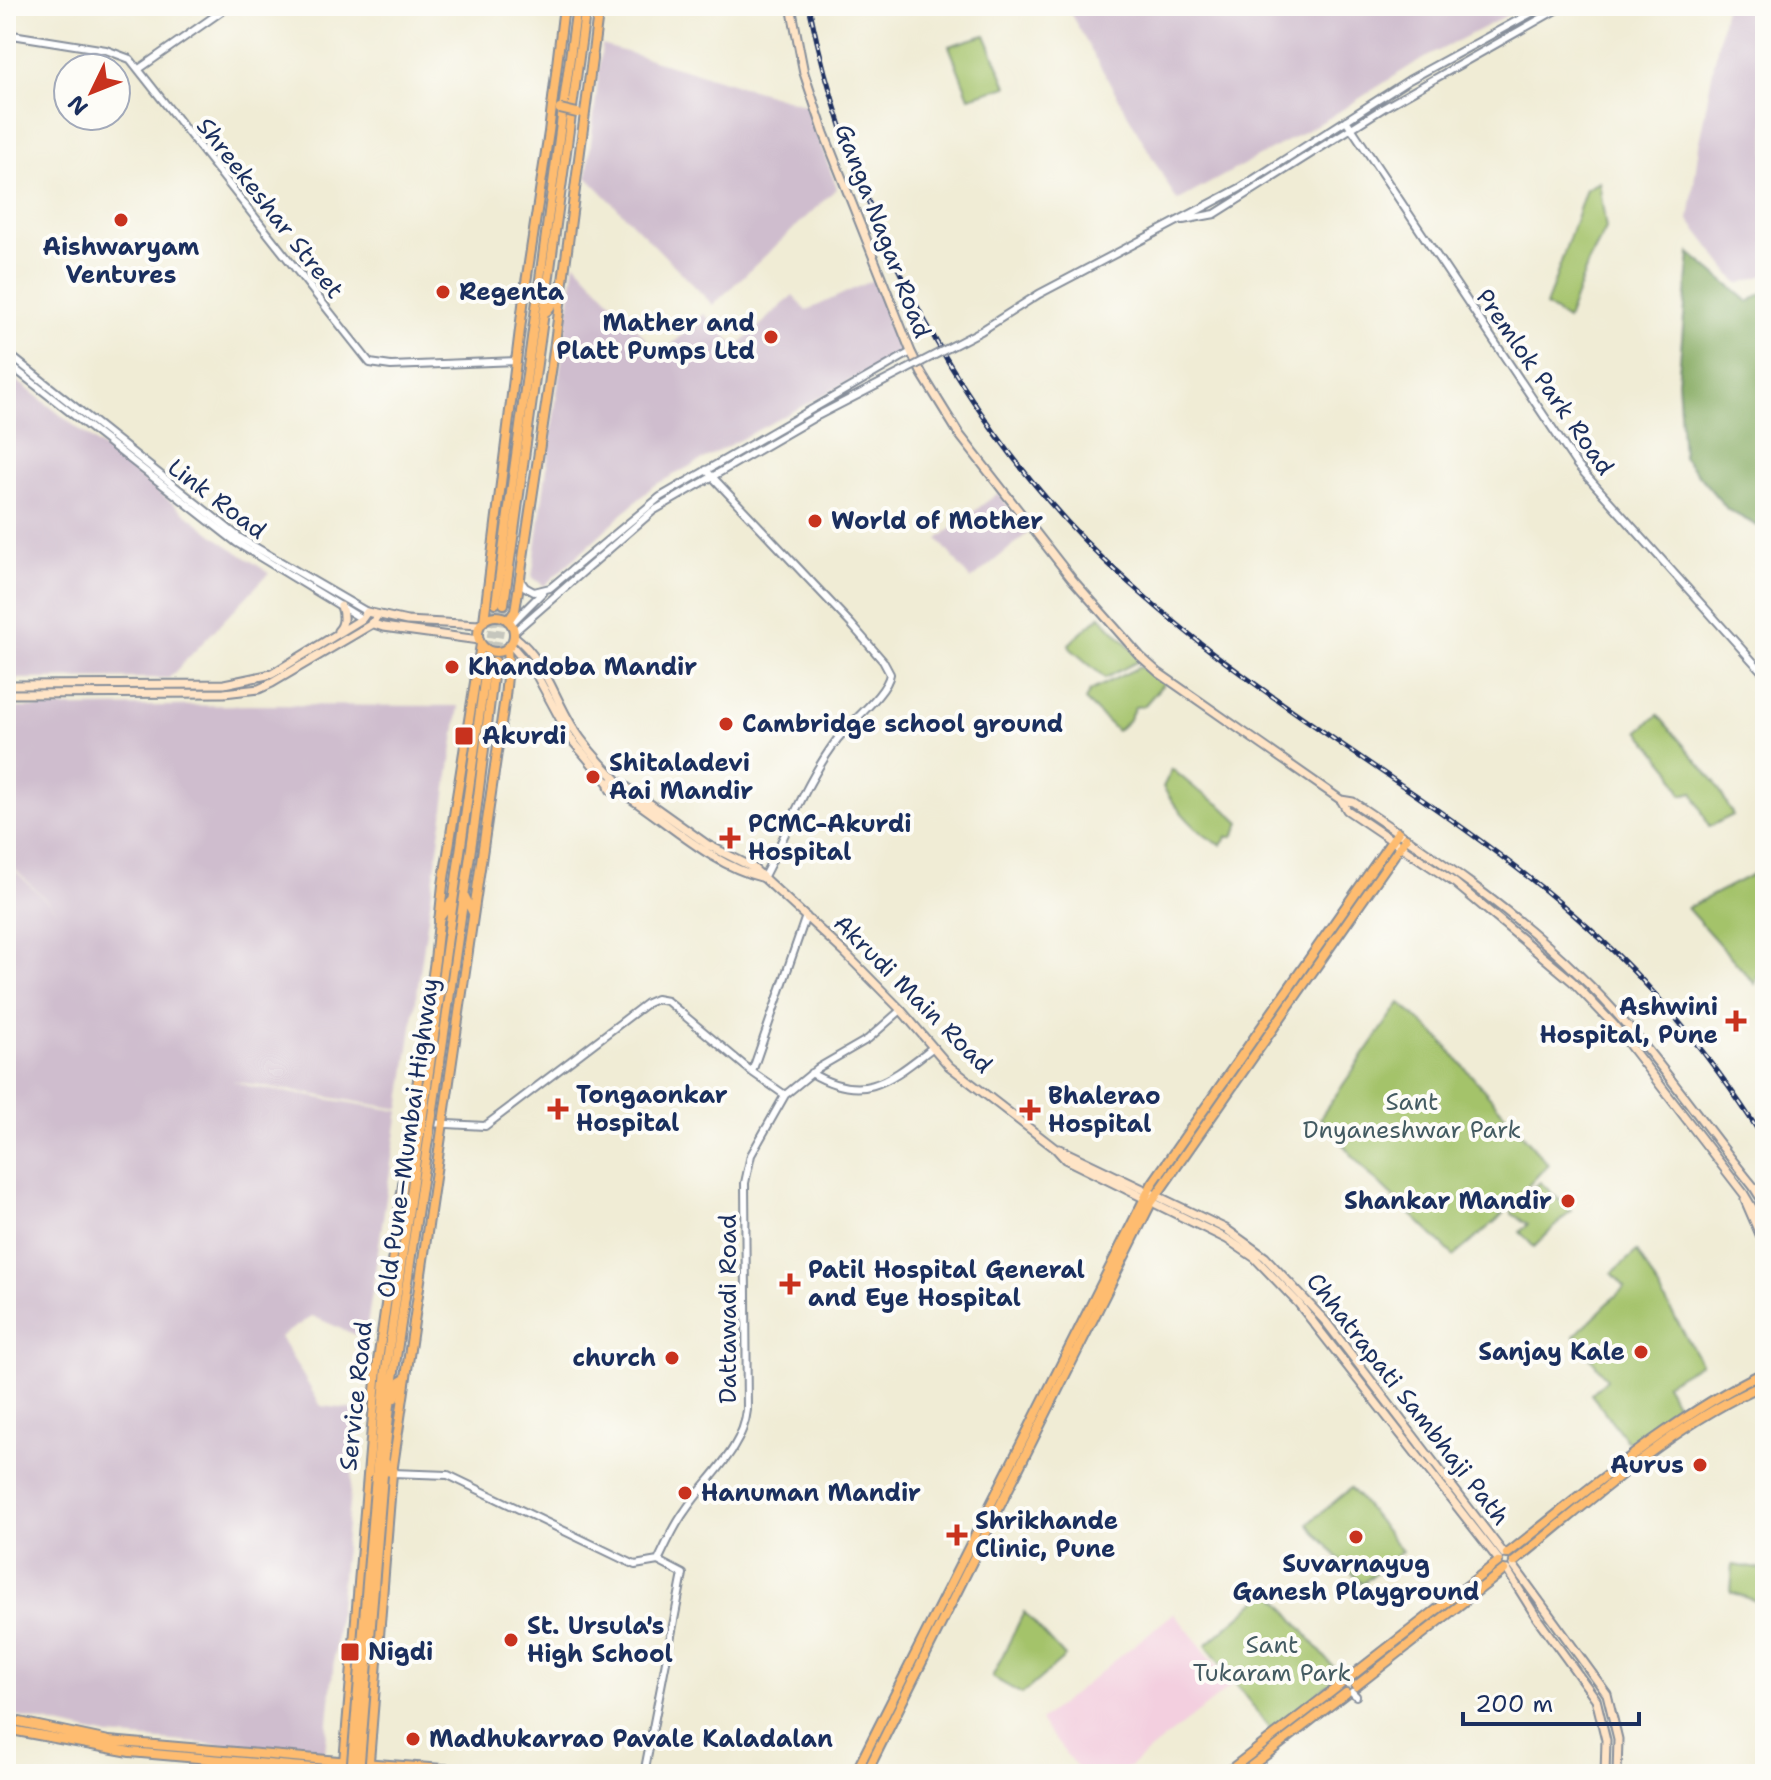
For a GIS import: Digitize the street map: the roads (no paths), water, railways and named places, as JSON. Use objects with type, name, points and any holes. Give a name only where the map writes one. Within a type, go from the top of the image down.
[{"type":"main road","name":"Service Road","points":[[345,1770],[381,1368],[439,919],[517,361],[556,108],[564,6]]},
{"type":"main road","points":[[541,310],[577,6]]},
{"type":"main road","points":[[500,604],[586,6]]},
{"type":"main road","points":[[345,1770],[385,1476],[405,1379],[505,697],[511,634],[561,293],[580,113],[599,6]]},
{"type":"main road","name":"Ganga Nagar Road","points":[[791,6],[804,73],[824,133],[911,352]]},
{"type":"main road","points":[[556,108],[580,113]]},
{"type":"main road","points":[[541,310],[561,293]]},
{"type":"main road","points":[[911,352],[944,411],[1072,579],[1145,661],[1341,800],[1347,810],[1483,892],[1579,975],[1621,1019],[1753,1186],[1764,1203],[1753,1207]]},
{"type":"main road","points":[[337,633],[342,627],[341,606]]},
{"type":"main road","points":[[6,685],[241,682],[272,674],[364,616]]},
{"type":"main road","name":"Link Road","points":[[364,616],[423,633],[480,642]]},
{"type":"main road","points":[[482,623],[495,616],[511,634]]},
{"type":"main road","points":[[6,694],[224,693],[259,689],[374,620]]},
{"type":"main road","name":"Link Road","points":[[374,620],[482,623]]},
{"type":"main road","points":[[480,642],[494,651],[511,634]]},
{"type":"main road","name":"Akrudi Main Road","points":[[511,634],[523,643],[543,670],[577,734],[616,784],[708,845],[752,867],[901,1010],[949,1066],[1065,1159],[1149,1197]]},
{"type":"main road","name":"Old Pune–Mumbai Highway","points":[[388,1422],[454,898],[491,661],[464,896],[427,1115]]},
{"type":"main road","points":[[855,1774],[1149,1197],[1399,839]]},
{"type":"main road","points":[[1399,839],[1572,981],[1614,1025],[1744,1194],[1765,1229]]},
{"type":"main road","points":[[464,896],[473,913]]},
{"type":"main road","points":[[439,919],[454,898]]},
{"type":"main road","name":"Old Pune–Mumbai Highway","points":[[381,1368],[425,1133]]},
{"type":"main road","points":[[1744,1194],[1765,1246]]},
{"type":"main road","points":[[866,1774],[1149,1197]]},
{"type":"main road","name":"Chhatrapati Sambhaji Path","points":[[1149,1197],[1245,1241],[1288,1279],[1326,1322],[1506,1562]]},
{"type":"main road","points":[[1241,1774],[1350,1690],[1671,1426],[1717,1396],[1765,1371],[1765,1362]]},
{"type":"main road","points":[[368,1770],[385,1476],[381,1368]]},
{"type":"main road","points":[[359,1774],[388,1422],[393,1414],[398,1387],[405,1379]]},
{"type":"main road","points":[[1350,1690],[1343,1679],[1349,1678],[1676,1434],[1722,1405],[1765,1384]]},
{"type":"main road","points":[[1506,1562],[1561,1629],[1607,1694],[1618,1739],[1617,1774]]},
{"type":"main road","points":[[1506,1562],[1551,1636],[1596,1699],[1606,1740],[1605,1774]]},
{"type":"main road","points":[[1551,1636],[1561,1629]]},
{"type":"main road","points":[[1225,1774],[1350,1690]]},
{"type":"main road","points":[[6,1719],[109,1741],[345,1770]]},
{"type":"main road","points":[[6,1729],[130,1752],[345,1770],[510,1774]]},
{"type":"main road","points":[[368,1770],[378,1774]]},
{"type":"street","points":[[139,69],[229,6]]},
{"type":"street","points":[[511,634],[544,591],[638,514],[706,470],[990,326],[1039,294],[1183,220],[1240,188],[1437,63],[1544,6]]},
{"type":"street","points":[[1183,220],[1215,214],[1352,128],[1563,6]]},
{"type":"street","name":"Shreekeshar Street","points":[[6,34],[126,56],[370,363],[391,366],[517,361]]},
{"type":"street","name":"Premlok Park Road","points":[[1346,120],[1577,465],[1765,675]]},
{"type":"street","name":"Link Road","points":[[6,352],[240,538],[364,616]]},
{"type":"street","name":"Ganga Nagar Road","points":[[814,413],[911,352]]},
{"type":"street","name":"Link Road","points":[[6,362],[237,543],[292,571],[341,606],[364,616]]},
{"type":"street","points":[[511,634],[653,511],[814,413]]},
{"type":"street","points":[[706,470],[851,624],[883,661],[890,674],[882,690],[841,734],[817,768],[765,880]]},
{"type":"street","points":[[520,580],[529,590],[544,591]]},
{"type":"street","points":[[752,1072],[806,916]]},
{"type":"street","points":[[412,1120],[442,1125],[485,1126],[656,999],[667,1001],[752,1072],[785,1095]]},
{"type":"street","name":"Dattawadi Road","points":[[658,1561],[685,1510],[738,1443],[745,1428],[746,1169],[758,1140],[785,1095],[811,1073],[868,1039],[901,1010]]},
{"type":"street","points":[[811,1073],[837,1087],[874,1085],[892,1079],[932,1048]]},
{"type":"street","points":[[385,1476],[448,1475],[635,1565],[658,1561],[683,1574],[644,1774]]},
{"type":"tunnel","points":[[487,661],[496,603]]},
{"type":"tunnel","points":[[495,661],[504,604]]},
{"type":"railway","points":[[809,6],[827,79],[850,152],[910,294],[948,361],[990,425],[1036,486],[1101,557],[1192,637],[1485,844],[1601,939],[1678,1020],[1765,1141]]},
{"type":"place","name":"Aishwaryam Ventures","points":[[121,220]]},
{"type":"place","name":"Regenta","points":[[443,292]]},
{"type":"place","name":"Mather and Platt Pumps Ltd","points":[[771,337]]},
{"type":"place","name":"World of Mother","points":[[815,521]]},
{"type":"place","name":"Khandoba Mandir","points":[[452,667]]},
{"type":"place","name":"Cambridge school ground","points":[[726,724]]},
{"type":"place","name":"Akurdi","points":[[464,736]]},
{"type":"place","name":"Shitaladevi Aai Mandir","points":[[593,777]]},
{"type":"place","name":"PCMC-Akurdi Hospital","points":[[730,838]]},
{"type":"place","name":"Ashwini Hospital, Pune","points":[[1736,1021]]},
{"type":"place","name":"Tongaonkar Hospital","points":[[558,1109]]},
{"type":"place","name":"Bhalerao Hospital","points":[[1030,1110]]},
{"type":"place","name":"Shankar Mandir","points":[[1568,1201]]},
{"type":"place","name":"Patil Hospital General and Eye Hospital","points":[[790,1284]]},
{"type":"place","name":"Sanjay Kale","points":[[1641,1352]]},
{"type":"place","name":"church","points":[[672,1358]]},
{"type":"place","name":"Aurus","points":[[1700,1465]]},
{"type":"place","name":"Hanuman Mandir","points":[[685,1493]]},
{"type":"place","name":"Shrikhande Clinic, Pune","points":[[957,1535]]},
{"type":"place","name":"Suvarnayug Ganesh Playground","points":[[1356,1537]]},
{"type":"place","name":"St. Ursula's High School","points":[[511,1640]]},
{"type":"place","name":"Nigdi","points":[[350,1652]]},
{"type":"place","name":"Madhukarrao Pavale Kaladalan","points":[[413,1739]]},
{"type":"park label","name":"Sant Dnyaneshwar Park","points":[[1412,1116]]},
{"type":"park label","name":"Sant Tukaram Park","points":[[1272,1659]]}]
